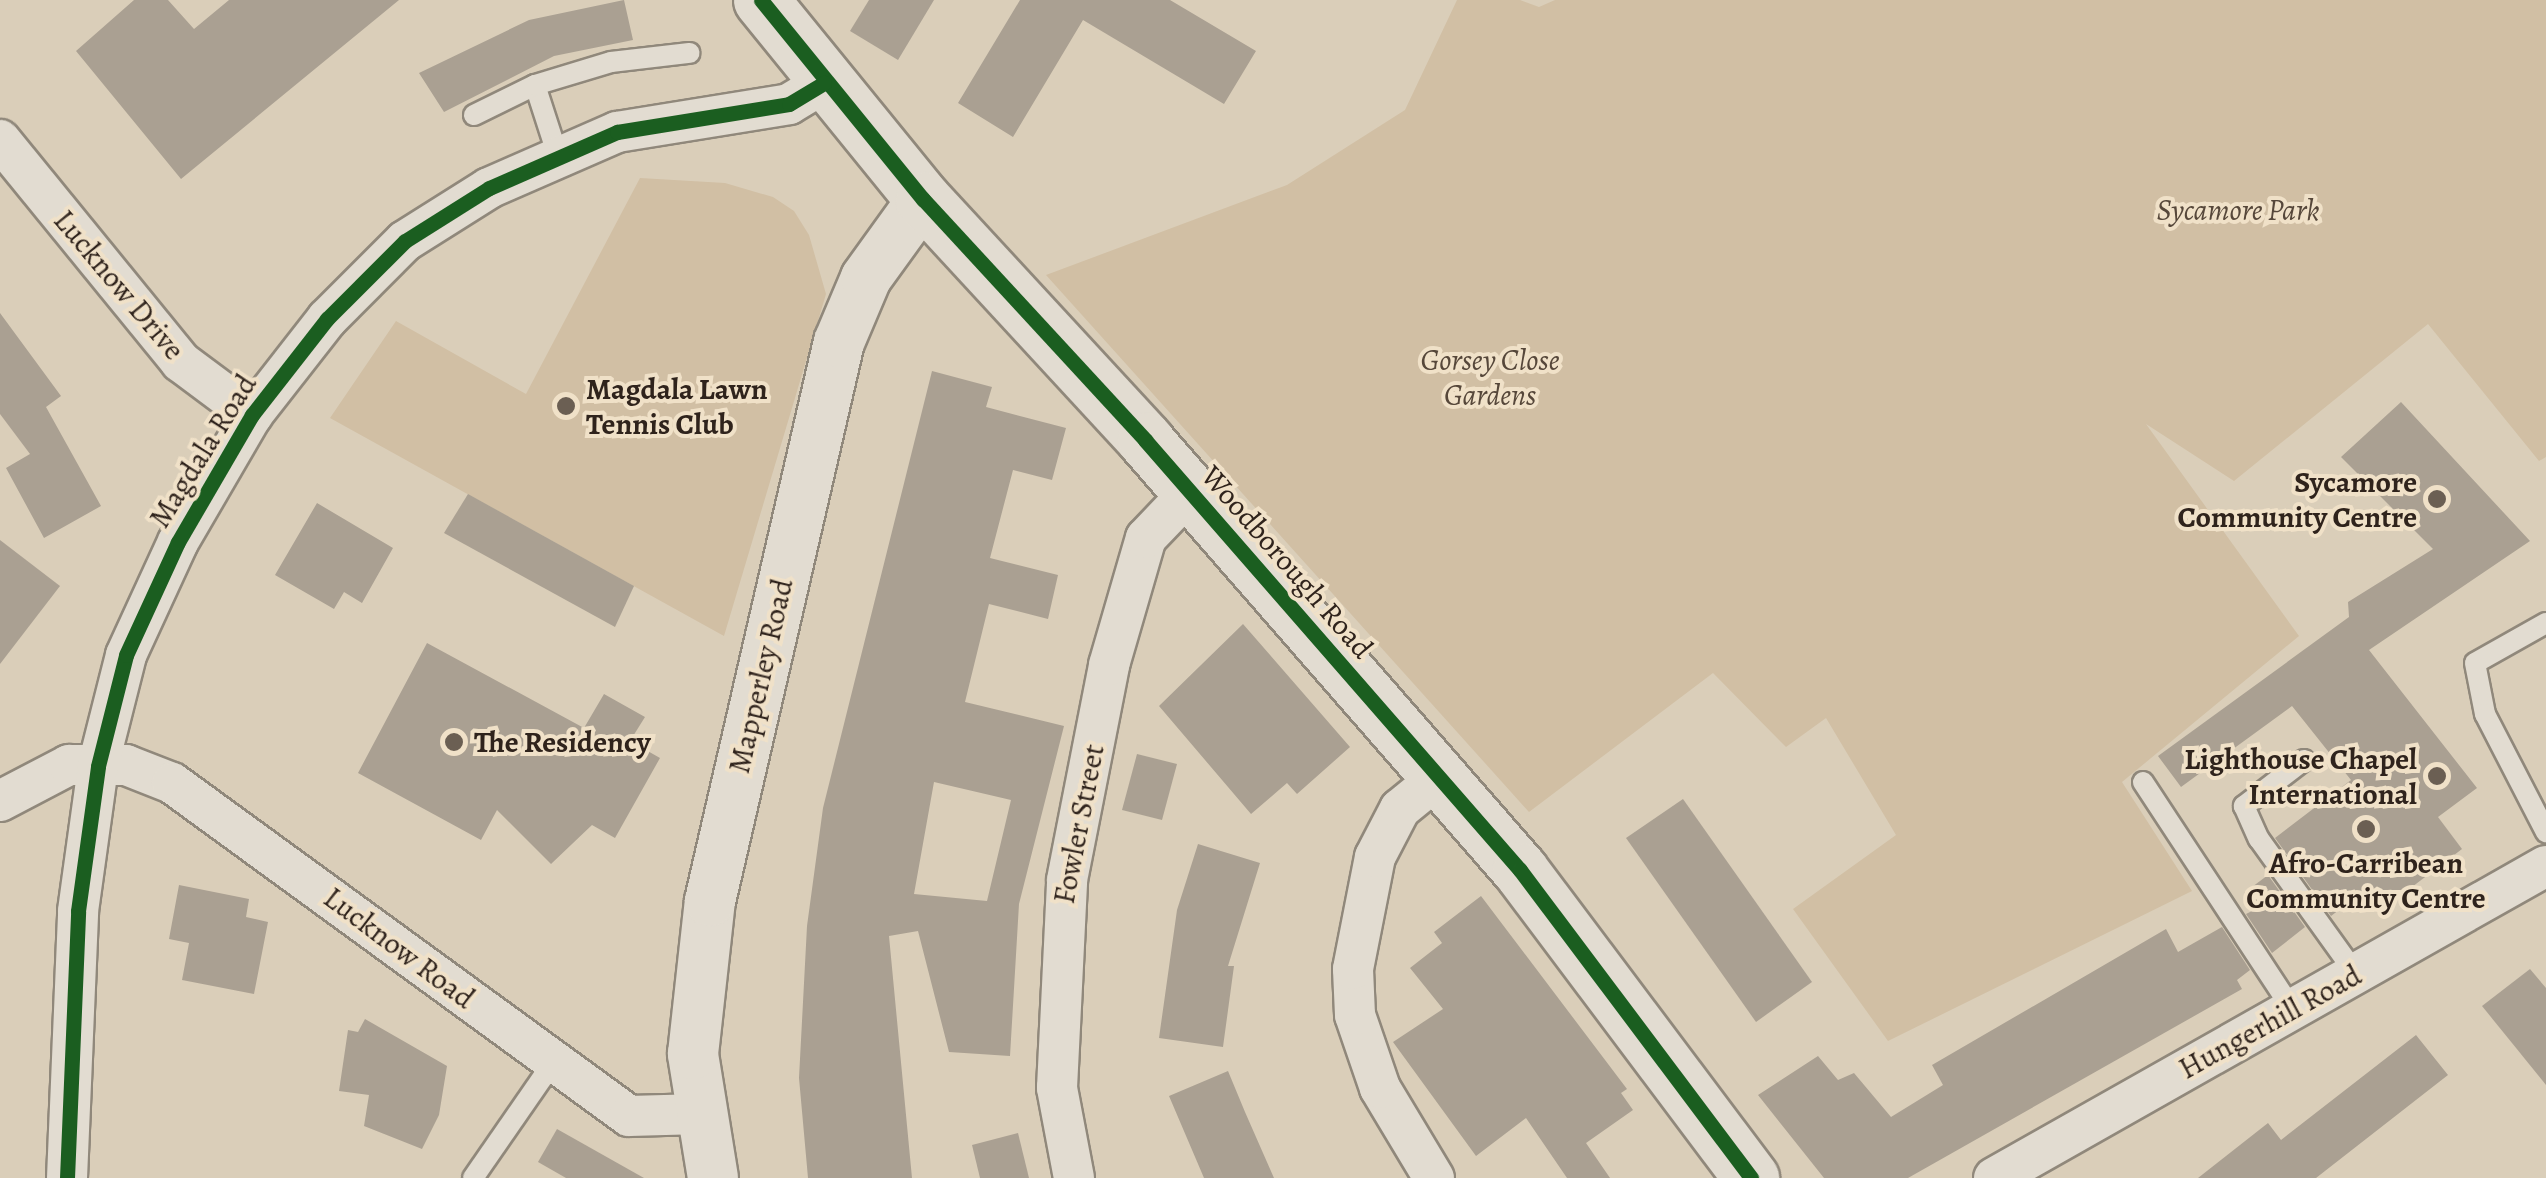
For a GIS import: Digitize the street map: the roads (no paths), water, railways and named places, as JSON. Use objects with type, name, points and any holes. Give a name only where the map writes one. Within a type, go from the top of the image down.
[{"type":"main road","name":"Woodborough Road","points":[[781,7],[824,83],[923,199],[1190,493],[1602,972],[1751,1178]]},
{"type":"street","name":"Magdala Road","points":[[67,1178],[78,911],[98,766],[126,655],[178,542],[252,415],[327,319],[405,241],[556,153],[617,132],[789,104],[824,83]]},
{"type":"street","name":"Lucknow Drive","points":[[0,140],[182,362],[252,415]]},
{"type":"street","name":"Mapperley Road","points":[[713,1178],[693,1054],[710,901],[839,342],[866,278],[923,199]]},
{"type":"street","name":"Fowler Street","points":[[1074,1178],[1059,1103],[1058,1050],[1062,919],[1082,791],[1146,538],[1190,493]]},
{"type":"street","name":"Lucknow Road","points":[[3,794],[69,765],[126,765],[172,782],[552,1064],[630,1116],[701,1114]]},
{"type":"street","points":[[1434,1178],[1380,1088],[1355,1015],[1353,969],[1375,856],[1400,809],[1438,778]]},
{"type":"street","name":"Hungerhill Road","points":[[1994,1178],[2546,866]]},
{"type":"lane","points":[[474,115],[535,86],[611,62],[689,53]]},
{"type":"lane","points":[[535,86],[556,153]]},
{"type":"lane","points":[[2546,623],[2475,664],[2485,714],[2546,832]]},
{"type":"lane","points":[[2304,760],[2244,806],[2259,839],[2356,974]]},
{"type":"lane","points":[[2143,782],[2293,1010]]},
{"type":"lane","points":[[472,1178],[552,1064]]},
{"type":"place","name":"Magdala Lawn Tennis Club","points":[[566,406]]},
{"type":"place","name":"Sycamore Community Centre","points":[[2437,499]]},
{"type":"place","name":"The Residency","points":[[454,742]]},
{"type":"place","name":"Lighthouse Chapel International","points":[[2437,776]]},
{"type":"place","name":"Afro-Carribean Community Centre","points":[[2366,829]]},
{"type":"park label","name":"Sycamore Park","points":[[2238,210]]},
{"type":"park label","name":"Gorsey Close Gardens","points":[[1490,377]]}]
